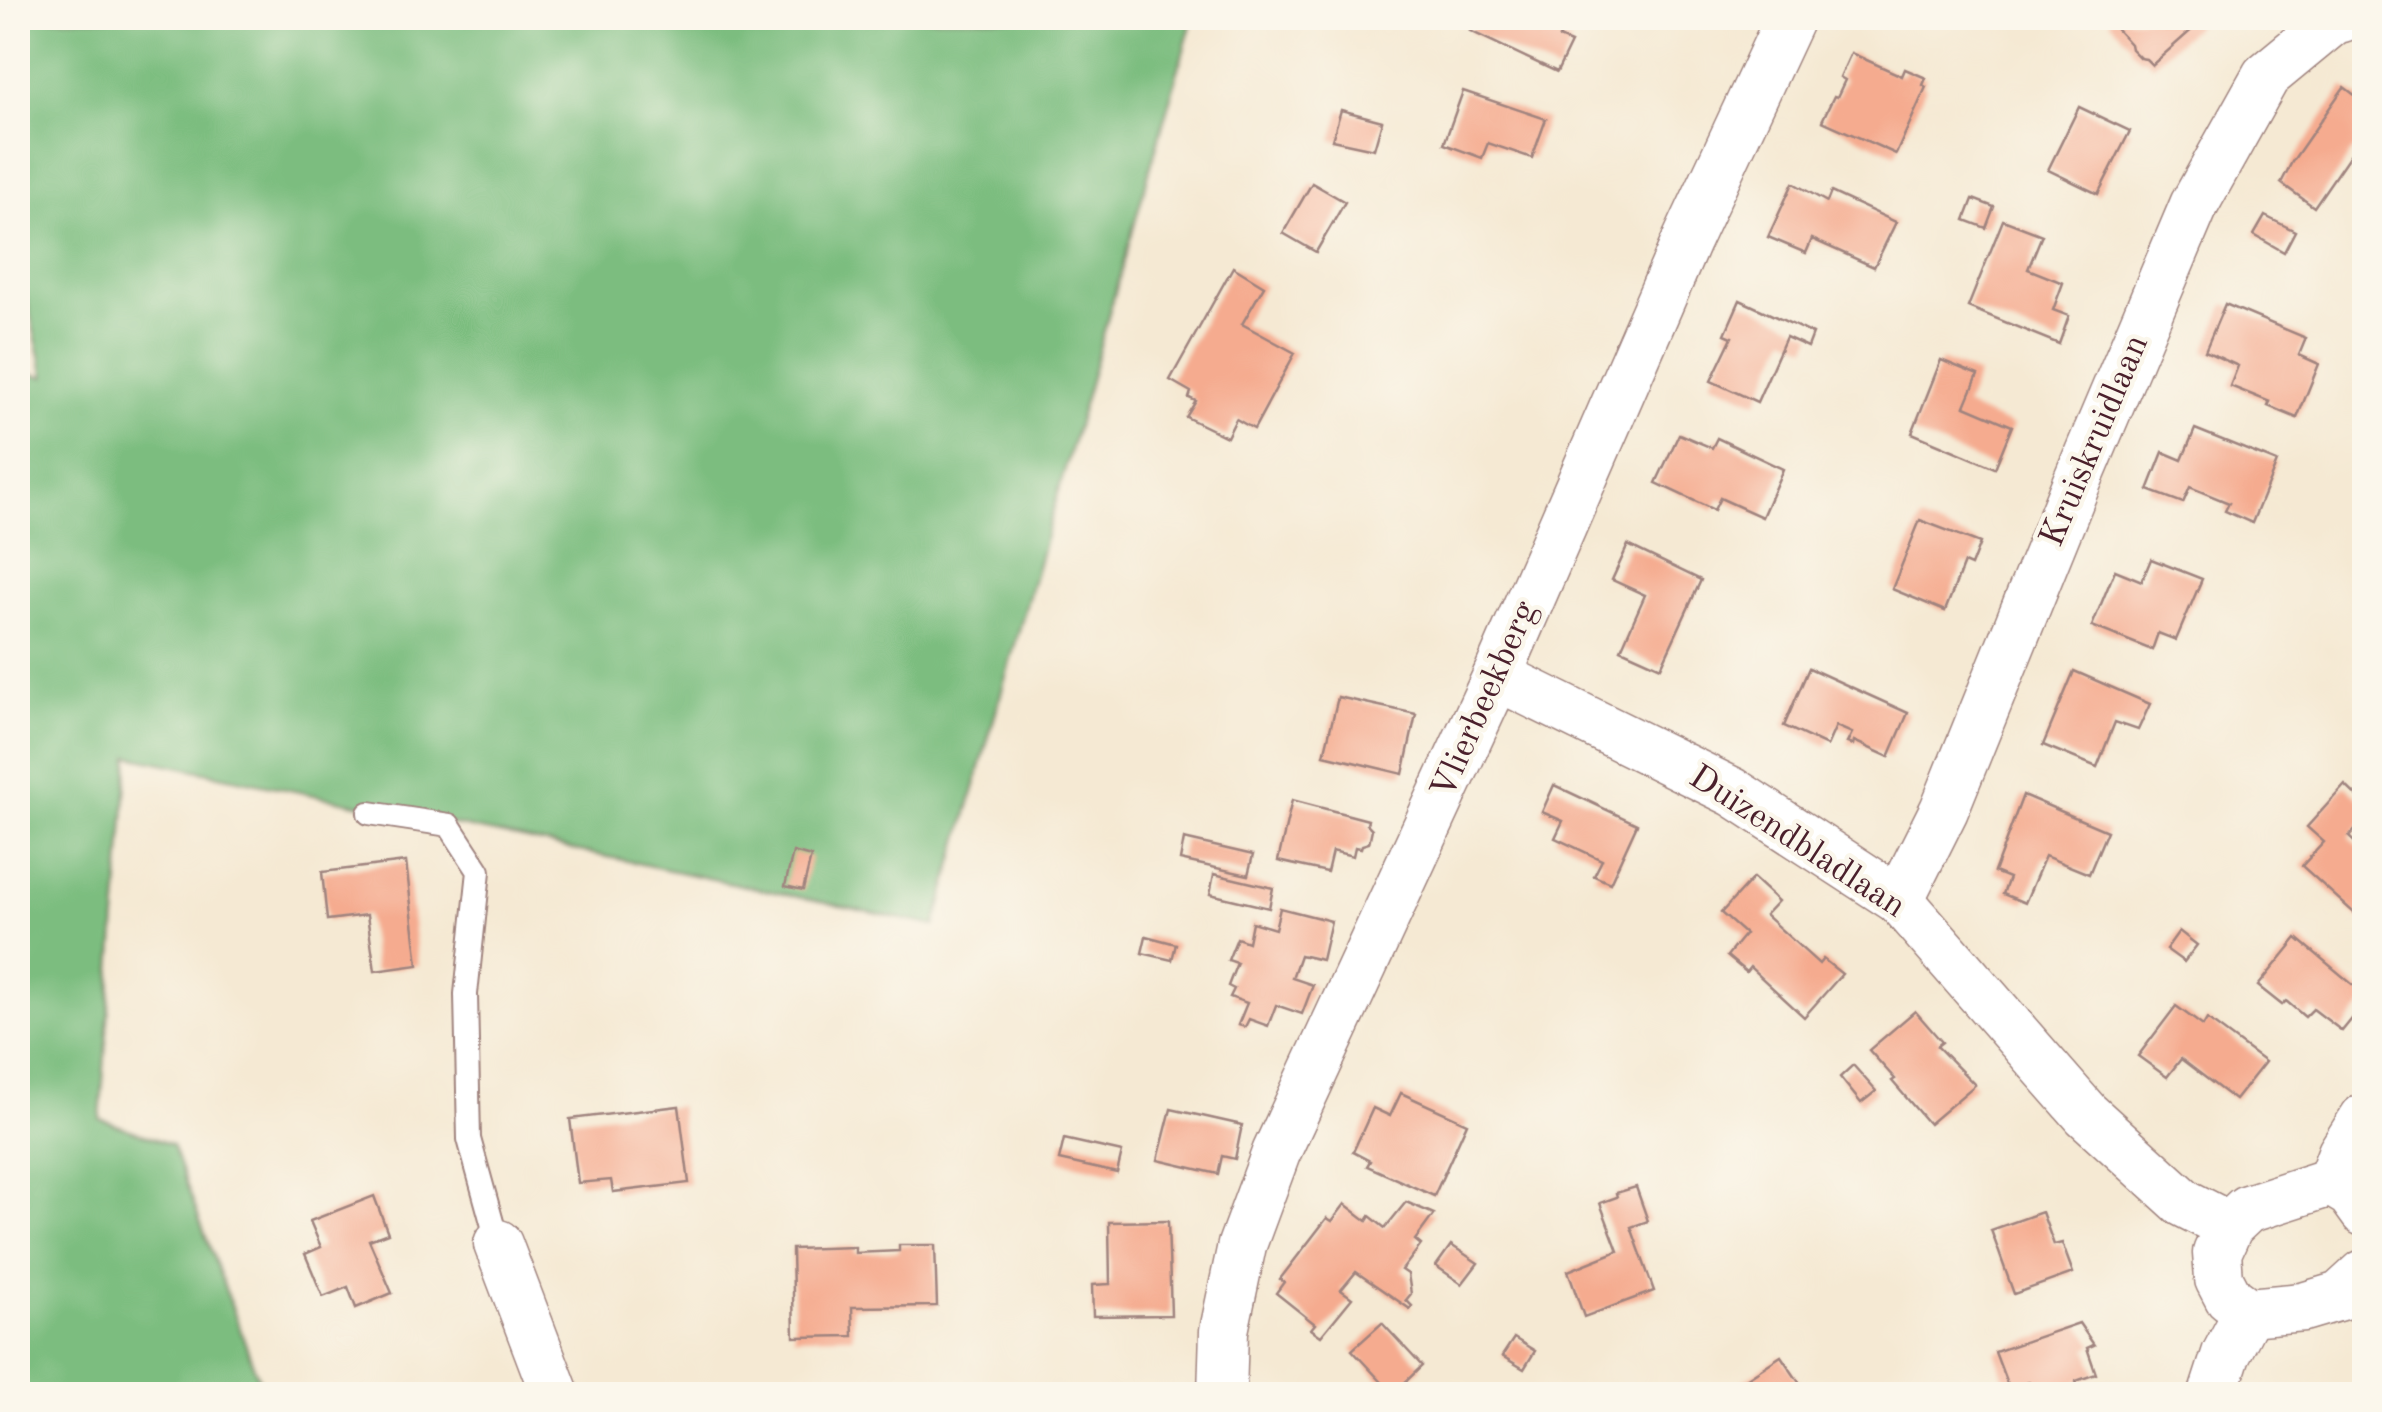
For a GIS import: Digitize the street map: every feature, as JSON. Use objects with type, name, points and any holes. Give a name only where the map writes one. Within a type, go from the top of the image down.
[{"type":"street","name":"Vlierbeekberg","points":[[1222,1394],[1224,1330],[1242,1245],[1276,1153],[1497,676],[1687,239],[1790,18]]},
{"type":"street","name":"Kruiskruidlaan","points":[[1899,900],[1944,810],[2194,204],[2266,76],[2334,20],[2342,18]]},
{"type":"street","name":"Duizendbladlaan","points":[[1497,676],[1733,792],[1899,900],[2086,1114],[2184,1204],[2228,1226]]},
{"type":"street","points":[[2364,1118],[2342,1153],[2348,1197],[2247,1209],[2228,1226],[2218,1253],[2220,1279],[2229,1298],[2248,1312],[2302,1307],[2340,1296],[2364,1276]]},
{"type":"street","points":[[498,1244],[555,1394]]},
{"type":"street","points":[[2213,1394],[2226,1354],[2248,1312]]},
{"type":"lane","points":[[369,813],[449,825],[478,871],[466,994],[469,1139],[498,1244]]},
{"type":"green space","points":[[18,18],[1193,18],[935,926],[129,756],[100,1119],[172,1145],[264,1394],[18,1394],[18,371],[45,377],[18,264]]},
{"type":"building","points":[[1477,18],[1547,18],[1564,26],[1559,38],[1571,43],[1557,72],[1470,31]]},
{"type":"building","points":[[2205,18],[2152,65],[2131,49],[2109,21]]},
{"type":"building","points":[[1851,53],[1902,76],[1905,69],[1926,78],[1926,87],[1896,154],[1822,121],[1845,80],[1840,77]]},
{"type":"building","points":[[2344,87],[2364,102],[2364,147],[2358,143],[2314,207],[2281,183]]},
{"type":"building","points":[[1463,91],[1546,119],[1532,158],[1488,143],[1482,158],[1444,144]]},
{"type":"building","points":[[2079,107],[2130,131],[2098,194],[2048,170]]},
{"type":"building","points":[[1341,110],[1382,121],[1374,149],[1332,140]]},
{"type":"building","points":[[1312,183],[1345,202],[1316,252],[1283,233]]},
{"type":"building","points":[[1793,183],[1827,202],[1831,192],[1896,222],[1874,267],[1812,239],[1806,253],[1768,237]]},
{"type":"building","points":[[1973,199],[1994,207],[1986,228],[1965,220]]},
{"type":"building","points":[[2265,216],[2295,231],[2284,252],[2254,235]]},
{"type":"building","points":[[2003,220],[2042,235],[2028,269],[2063,283],[2053,310],[2069,316],[2059,344],[1968,307]]},
{"type":"building","points":[[1233,267],[1264,286],[1242,324],[1295,353],[1254,429],[1236,419],[1227,437],[1186,417],[1196,401],[1189,398],[1191,392],[1170,380]]},
{"type":"building","points":[[1740,300],[1813,334],[1808,347],[1786,337],[1757,402],[1711,381],[1732,337],[1725,334]]},
{"type":"building","points":[[2225,304],[2306,338],[2299,355],[2319,364],[2297,418],[2230,386],[2238,366],[2205,351]]},
{"type":"building","points":[[1941,360],[1978,375],[1965,406],[2012,426],[1995,468],[1912,433]]},
{"type":"building","points":[[2195,429],[2277,462],[2252,523],[2225,511],[2229,503],[2190,487],[2183,503],[2148,490],[2163,452],[2182,460]]},
{"type":"building","points":[[1679,434],[1712,448],[1717,438],[1783,469],[1762,517],[1720,498],[1714,510],[1656,483]]},
{"type":"building","points":[[1920,520],[1980,543],[1971,566],[1964,563],[1945,611],[1892,589]]},
{"type":"building","points":[[1628,545],[1701,580],[1661,667],[1621,649],[1645,595],[1612,580]]},
{"type":"building","points":[[2151,559],[2202,579],[2176,640],[2158,633],[2152,650],[2092,626],[2115,570],[2142,581]]},
{"type":"building","points":[[1809,668],[1908,713],[1889,757],[1854,741],[1853,745],[1847,743],[1852,733],[1836,726],[1827,746],[1784,726]]},
{"type":"building","points":[[2074,671],[2150,704],[2138,730],[2115,722],[2097,767],[2043,745]]},
{"type":"building","points":[[1338,697],[1416,714],[1403,774],[1324,755]]},
{"type":"building","points":[[1554,785],[1637,824],[1610,883],[1594,876],[1602,860],[1555,838],[1563,821],[1542,812]]},
{"type":"building","points":[[2345,785],[2364,803],[2364,820],[2349,837],[2364,851],[2364,922],[2302,866],[2324,842],[2307,827]]},
{"type":"building","points":[[2023,795],[2107,831],[2089,874],[2045,856],[2025,903],[2003,894],[2009,878],[1994,872]]},
{"type":"building","points":[[1292,800],[1368,820],[1372,829],[1369,843],[1355,847],[1353,856],[1332,851],[1327,872],[1278,861]]},
{"type":"building","points":[[1184,839],[1253,855],[1248,875],[1180,860]]},
{"type":"building","points":[[793,852],[811,857],[803,890],[785,886]]},
{"type":"building","points":[[406,862],[418,965],[375,971],[367,915],[327,920],[322,872]]},
{"type":"building","points":[[1214,874],[1273,888],[1269,908],[1210,894]]},
{"type":"building","points":[[1753,878],[1778,901],[1765,915],[1819,964],[1823,959],[1842,974],[1804,1017],[1750,967],[1746,972],[1727,956],[1745,934],[1721,913]]},
{"type":"building","points":[[1280,908],[1331,921],[1322,960],[1300,955],[1292,978],[1313,985],[1302,1014],[1276,1005],[1268,1026],[1249,1019],[1245,1027],[1238,1025],[1247,1003],[1230,997],[1234,989],[1228,986],[1237,963],[1228,960],[1237,938],[1248,942],[1252,922],[1275,929]]},
{"type":"building","points":[[2179,931],[2197,945],[2184,962],[2166,949]]},
{"type":"building","points":[[1146,936],[1176,944],[1172,960],[1142,953]]},
{"type":"building","points":[[2297,938],[2364,994],[2364,1004],[2342,1031],[2313,1009],[2305,1017],[2258,986]]},
{"type":"building","points":[[2176,1006],[2203,1026],[2207,1019],[2265,1062],[2235,1100],[2181,1059],[2167,1077],[2138,1056]]},
{"type":"building","points":[[1915,1011],[1942,1042],[1937,1046],[1975,1085],[1929,1124],[1869,1050]]},
{"type":"building","points":[[1853,1065],[1876,1091],[1861,1103],[1840,1077]]},
{"type":"building","points":[[1401,1093],[1467,1123],[1434,1196],[1367,1166],[1370,1161],[1353,1152],[1373,1108],[1390,1116]]},
{"type":"building","points":[[679,1106],[689,1183],[613,1192],[611,1180],[578,1183],[570,1119]]},
{"type":"building","points":[[1171,1109],[1242,1125],[1235,1159],[1222,1156],[1218,1174],[1158,1160]]},
{"type":"building","points":[[1064,1139],[1122,1152],[1117,1173],[1059,1160]]},
{"type":"building","points":[[1636,1187],[1648,1221],[1631,1227],[1654,1291],[1584,1317],[1568,1271],[1618,1251],[1600,1203]]},
{"type":"building","points":[[374,1196],[388,1233],[369,1240],[392,1293],[356,1308],[348,1287],[323,1297],[305,1254],[321,1247],[310,1221]]},
{"type":"building","points":[[1406,1202],[1434,1214],[1415,1240],[1421,1245],[1402,1270],[1408,1274],[1411,1294],[1406,1300],[1412,1306],[1410,1309],[1356,1272],[1341,1290],[1352,1298],[1321,1336],[1311,1329],[1315,1324],[1276,1293],[1284,1282],[1280,1279],[1327,1218],[1332,1221],[1345,1204],[1367,1221],[1370,1216],[1385,1228]]},
{"type":"building","points":[[2042,1212],[2054,1245],[2062,1243],[2073,1273],[2014,1294],[1991,1230]]},
{"type":"building","points":[[1168,1221],[1171,1315],[1093,1316],[1092,1285],[1110,1284],[1109,1222]]},
{"type":"building","points":[[899,1245],[935,1245],[937,1306],[852,1307],[853,1336],[794,1337],[792,1249],[855,1247],[855,1253],[899,1251]]},
{"type":"building","points":[[1451,1245],[1478,1263],[1462,1284],[1436,1266]]},
{"type":"building","points":[[1382,1323],[1422,1366],[1393,1394],[1352,1350]]},
{"type":"building","points":[[2079,1323],[2094,1345],[2087,1348],[2096,1374],[2054,1394],[2034,1394],[2029,1382],[2009,1389],[1995,1352]]},
{"type":"building","points":[[1514,1338],[1535,1351],[1524,1369],[1502,1356]]},
{"type":"building","points":[[1781,1356],[1807,1394],[1723,1394]]}]
